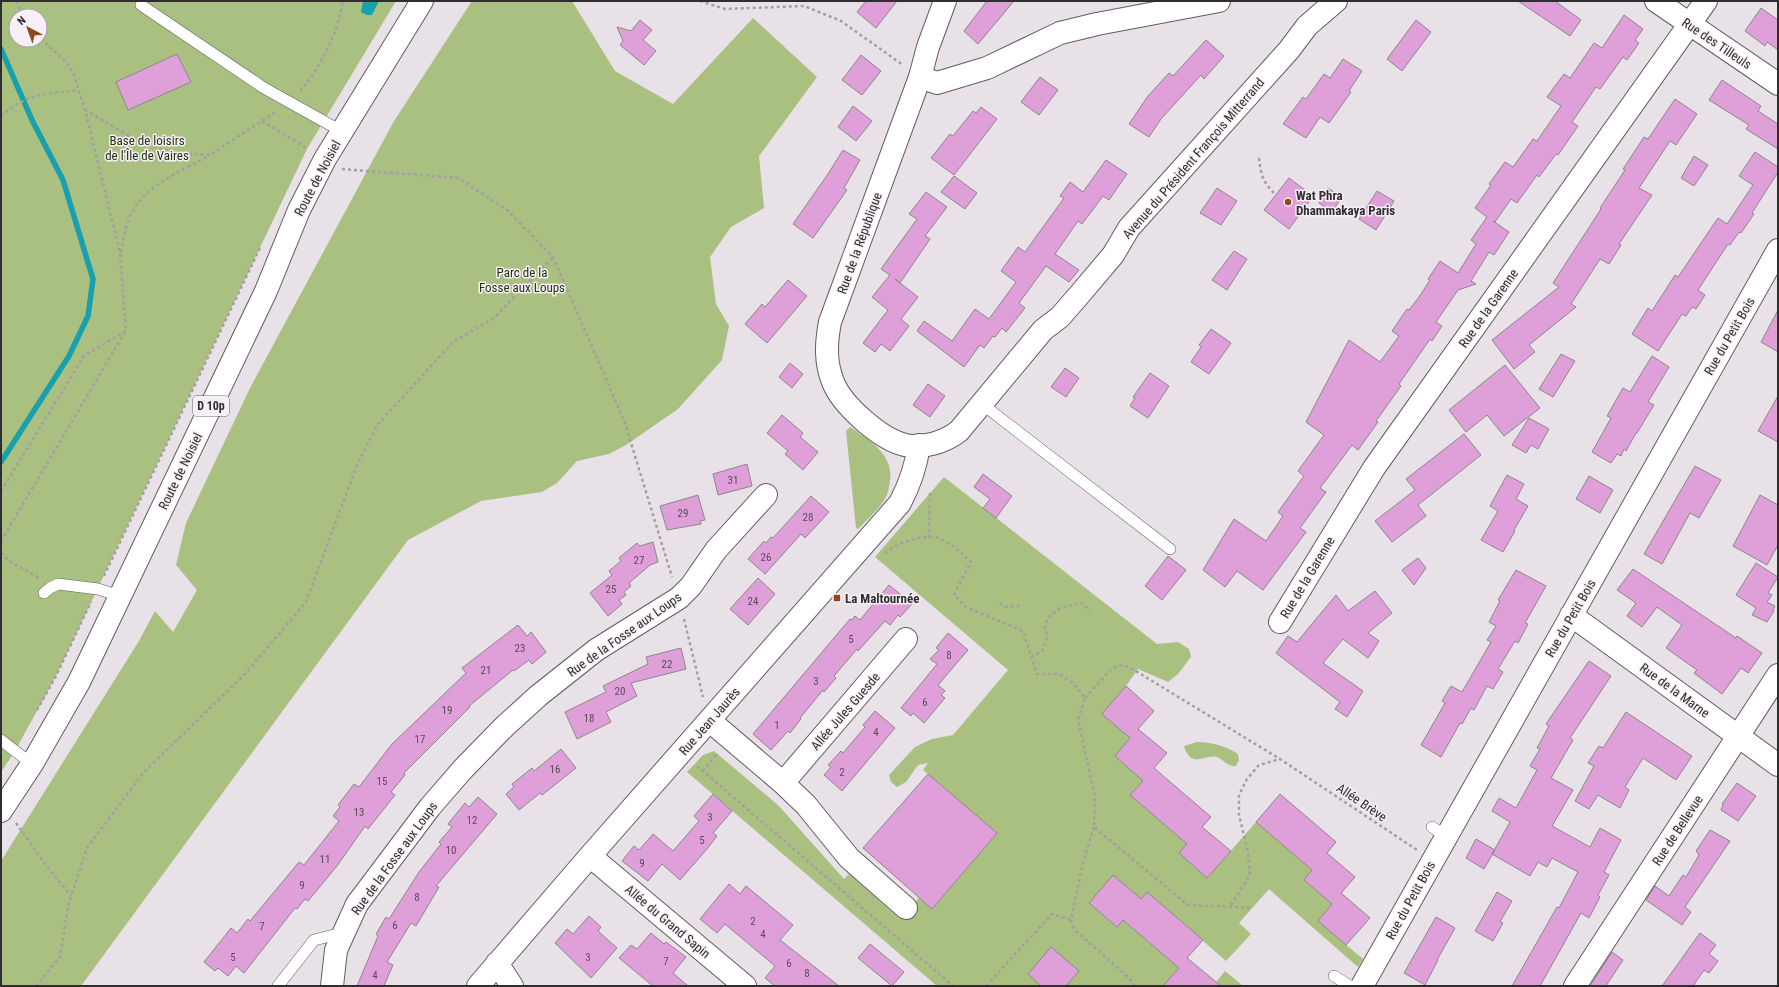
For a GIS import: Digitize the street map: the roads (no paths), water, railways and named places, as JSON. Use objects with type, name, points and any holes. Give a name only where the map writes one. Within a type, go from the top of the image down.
[{"type":"street","name":"Route de Noisiel","points":[[3,809],[32,764],[78,682],[266,291],[299,210],[316,154],[342,132],[422,1]]},
{"type":"street","name":"Rue de la République","points":[[919,445],[905,445],[892,439],[859,417],[848,406],[839,395],[833,382],[826,355],[827,337],[830,322],[920,77],[928,47],[945,1]]},
{"type":"street","points":[[920,77],[937,83],[987,68],[1060,33],[1097,24],[1219,1]]},
{"type":"street","name":"Avenue du Président François Mitterrand","points":[[919,445],[935,443],[949,438],[959,431],[1043,330],[1060,317],[1113,255],[1129,228],[1178,171],[1289,50],[1307,26],[1336,1]]},
{"type":"street","name":"Rue des Tilleuls","points":[[1656,1],[1778,84]]},
{"type":"street","name":"Rue de la Garenne","points":[[1280,622],[1374,468],[1706,1]]},
{"type":"street","name":"Rue du Petit Bois","points":[[1362,986],[1432,861],[1439,832],[1571,615],[1778,250]]},
{"type":"street","name":"Rue Jean Jaurès","points":[[478,986],[590,856],[682,753],[707,711],[824,588],[900,503],[916,466],[919,445]]},
{"type":"street","name":"Rue de la Fosse aux Loups","points":[[332,986],[336,950],[342,933],[356,904],[430,807],[463,769],[505,726],[538,696],[596,650],[679,598],[691,586],[716,550],[766,495]]},
{"type":"street","name":"Rue de la Marne","points":[[1571,615],[1778,765]]},
{"type":"street","name":"Allée Jules Guesde","points":[[783,783],[906,639]]},
{"type":"street","name":"Rue de Bellevue","points":[[1575,986],[1778,674]]},
{"type":"street","points":[[707,711],[806,805],[849,858],[906,908]]},
{"type":"street","name":"Allée du Grand Sapin","points":[[590,856],[745,986]]},
{"type":"street","points":[[497,963],[512,986]]},
{"type":"lane","points":[[140,5],[264,88],[342,132]]},
{"type":"lane","points":[[982,404],[1170,549]]},
{"type":"lane","points":[[47,590],[58,584],[98,589],[120,596]]},
{"type":"lane","points":[[1,740],[32,764]]},
{"type":"lane","points":[[278,986],[314,940],[342,933]]},
{"type":"lane","points":[[1334,976],[1350,986]]},
{"type":"water","points":[[363,1],[379,1],[372,15],[367,15],[361,12]]},
{"type":"waterway","points":[[1,49],[32,120],[63,180],[93,279],[88,316],[69,356],[1,462]]},
{"type":"place","name":"Wat Phra Dhammakaya Paris","points":[[1288,202]]},
{"type":"place","name":"La Maltournée","points":[[837,598]]},
{"type":"park label","name":"Base de loisirs de l'Île de Vaires","points":[[147,148]]},
{"type":"park label","name":"Parc de la Fosse aux Loups","points":[[522,280]]}]
